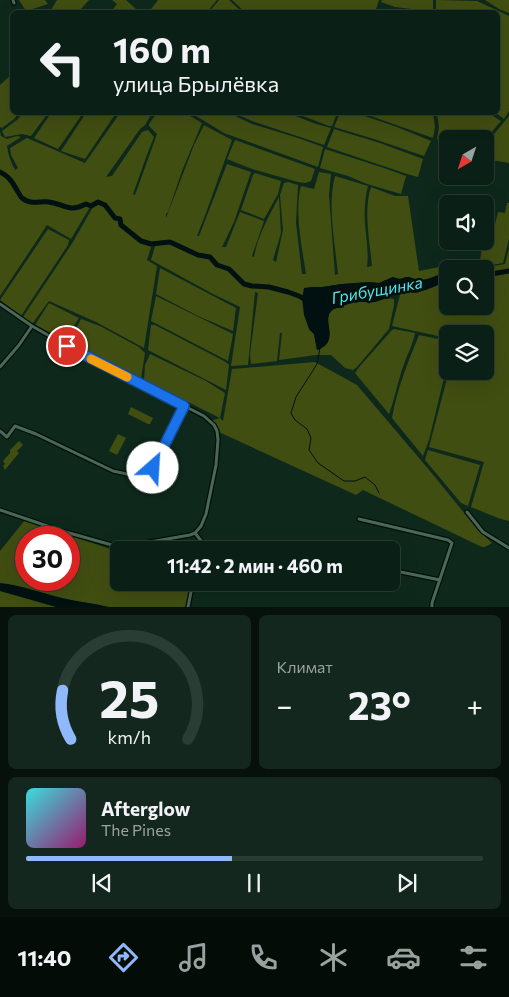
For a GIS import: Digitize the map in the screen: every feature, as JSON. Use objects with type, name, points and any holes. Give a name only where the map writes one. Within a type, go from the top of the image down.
[{"type":"street","points":[[0,304],[32,326],[67,346],[210,420],[216,428],[218,440],[216,466],[206,514],[200,526],[190,535],[127,546],[112,545],[62,531],[0,510]]},
{"type":"street","points":[[0,368],[32,326]]},
{"type":"street","points":[[0,431],[7,437],[15,426],[113,471],[154,480],[153,468],[184,406]]},
{"type":"street","points":[[467,512],[483,532],[509,548]]},
{"type":"street","points":[[359,519],[448,540],[452,543],[432,607]]},
{"type":"street","points":[[194,533],[201,541]]},
{"type":"street","points":[[400,572],[440,580]]},
{"type":"street","points":[[188,607],[191,591]]},
{"type":"green space","points":[[19,0],[45,0],[48,4],[29,10],[25,10]]},
{"type":"green space","points":[[57,0],[89,0],[80,10],[51,10]]},
{"type":"green space","points":[[112,0],[126,0],[136,9],[112,10],[117,4]]},
{"type":"green space","points":[[158,0],[217,0],[209,10],[150,10]]},
{"type":"green space","points":[[219,0],[229,0],[240,10],[211,10]]},
{"type":"green space","points":[[232,0],[379,0],[376,10],[243,10]]},
{"type":"green space","points":[[382,0],[433,0],[433,10],[395,7],[381,2]]},
{"type":"green space","points":[[436,0],[477,1],[496,10],[436,10]]},
{"type":"green space","points":[[485,0],[509,0],[509,13],[499,9]]},
{"type":"green space","points":[[500,12],[509,16],[509,111],[504,119],[499,115]]},
{"type":"green space","points":[[10,76],[10,115],[17,115],[2,128],[0,127],[0,85]]},
{"type":"green space","points":[[21,115],[47,115],[31,136],[22,134],[5,137],[2,131]]},
{"type":"green space","points":[[50,115],[82,115],[58,149],[34,138]]},
{"type":"green space","points":[[85,115],[115,115],[85,159],[61,151]]},
{"type":"green space","points":[[119,115],[151,115],[106,177],[112,176],[142,132],[148,130],[154,137],[133,194],[135,195],[157,134],[149,124],[156,115],[190,116],[202,123],[182,171],[166,218],[194,145],[204,125],[232,140],[197,236],[199,236],[227,164],[251,172],[234,222],[222,247],[226,247],[240,212],[264,221],[252,256],[254,257],[261,233],[279,197],[281,233],[273,260],[276,262],[283,230],[280,195],[284,183],[288,182],[298,185],[296,223],[302,274],[306,274],[299,230],[299,196],[301,186],[314,189],[319,172],[331,174],[329,195],[335,275],[338,274],[332,200],[335,176],[368,186],[365,200],[367,267],[372,266],[367,216],[371,187],[395,196],[408,196],[419,271],[439,267],[439,275],[424,280],[409,277],[400,279],[393,277],[379,283],[369,282],[311,287],[309,329],[314,334],[317,350],[330,334],[328,322],[329,314],[333,309],[351,303],[374,302],[387,298],[394,299],[389,329],[353,370],[345,368],[331,355],[279,360],[282,333],[280,333],[277,361],[251,364],[250,354],[258,293],[255,292],[248,365],[231,366],[240,307],[151,260],[156,243],[153,241],[147,260],[157,266],[144,348],[96,322],[49,301],[32,324],[23,317],[73,242],[93,207],[90,207],[71,239],[47,225],[0,296],[0,132],[1,136],[7,139],[17,136],[21,137],[7,146],[15,170],[18,168],[11,155],[10,148],[27,138],[85,163]]},
{"type":"green space","points":[[194,115],[233,115],[252,124],[323,147],[318,167],[224,133]]},
{"type":"green space","points":[[238,115],[293,115],[331,128],[324,145]]},
{"type":"green space","points":[[300,115],[336,115],[332,126]]},
{"type":"green space","points":[[339,115],[362,115],[431,141],[424,156],[334,127]]},
{"type":"green space","points":[[368,115],[433,115],[435,127],[433,138]]},
{"type":"green space","points":[[437,115],[491,115],[501,121],[493,130],[439,130],[439,140],[437,139],[439,127]]},
{"type":"green space","points":[[509,116],[509,163],[494,160],[494,134]]},
{"type":"green space","points":[[334,129],[423,159],[418,177],[327,147]]},
{"type":"green space","points":[[235,140],[315,169],[311,181],[305,183],[298,182],[252,169],[227,159]]},
{"type":"green space","points":[[325,149],[406,176],[401,194],[320,168]]},
{"type":"green space","points":[[255,173],[281,181],[278,194],[264,219],[241,210]]},
{"type":"green space","points":[[507,203],[509,203],[509,239],[503,263],[494,265],[494,260],[480,260],[482,250],[494,250],[494,229],[498,212],[505,213]]},
{"type":"green space","points":[[48,229],[69,240],[68,245],[21,316],[0,300]]},
{"type":"green space","points":[[509,248],[509,521],[471,507],[484,462],[429,447],[447,380],[494,380],[494,325],[439,325],[439,336],[392,326],[401,291],[417,293],[438,284],[439,315],[494,315],[494,266],[505,264]]},
{"type":"green space","points":[[160,268],[236,308],[233,331],[198,316],[156,294]]},
{"type":"green space","points":[[156,296],[233,334],[228,361],[151,321]]},
{"type":"green space","points":[[49,303],[79,318],[72,329],[68,342],[35,325]]},
{"type":"green space","points":[[81,319],[100,326],[139,347],[145,353],[141,379],[72,344],[74,332]]},
{"type":"green space","points":[[151,325],[155,325],[229,365],[226,390],[148,350]]},
{"type":"green space","points":[[394,329],[415,333],[389,414],[355,373]]},
{"type":"green space","points":[[419,335],[439,339],[439,380],[443,380],[429,440],[423,456],[392,418],[407,365]]},
{"type":"green space","points":[[150,354],[206,381],[225,393],[220,418],[144,380],[145,365]]},
{"type":"green space","points":[[315,362],[357,385],[478,530],[492,543],[482,547],[363,490],[356,495],[221,433],[210,421],[220,418],[223,421],[232,369]]},
{"type":"green space","points":[[131,407],[153,418],[150,424],[128,414]]},
{"type":"green space","points":[[118,434],[126,438],[117,455],[109,451]]},
{"type":"green space","points":[[19,441],[23,445],[5,470],[3,461]]},
{"type":"green space","points":[[428,450],[480,465],[468,506],[461,503],[425,460]]},
{"type":"green space","points":[[25,520],[43,526],[20,526]]},
{"type":"green space","points":[[15,532],[15,591],[80,591],[80,539],[110,549],[110,591],[190,591],[187,607],[0,607],[0,551]]},
{"type":"water","points":[[439,275],[439,285],[416,292],[400,292],[375,302],[354,302],[334,309],[328,318],[330,335],[328,341],[325,346],[317,350],[314,334],[309,329],[304,315],[302,298],[304,288],[369,282],[379,283],[393,277],[401,279],[409,277],[417,280]]},
{"type":"water","points":[[0,583],[8,584],[15,585],[15,591],[38,591],[109,607],[56,607],[0,591]]},
{"type":"waterway","name":"Грибущинка","points":[[0,172],[10,180],[25,200],[49,202],[71,208],[86,204],[91,206],[98,202],[105,205],[115,218],[120,219],[121,225],[141,241],[151,244],[170,242],[198,255],[210,257],[217,265],[229,269],[244,284],[269,287],[288,292],[307,301]]},
{"type":"waterway","name":"Грибущинка","points":[[494,274],[509,271]]},
{"type":"waterway","points":[[320,348],[317,364],[296,397],[291,413],[295,420],[307,429],[311,438],[309,450],[318,463],[344,481],[355,481],[365,477],[375,485],[379,493]]},
{"type":"slow traffic","points":[[91,359],[127,377]]},
{"type":"route","points":[[67,346],[184,406],[153,468]]}]
